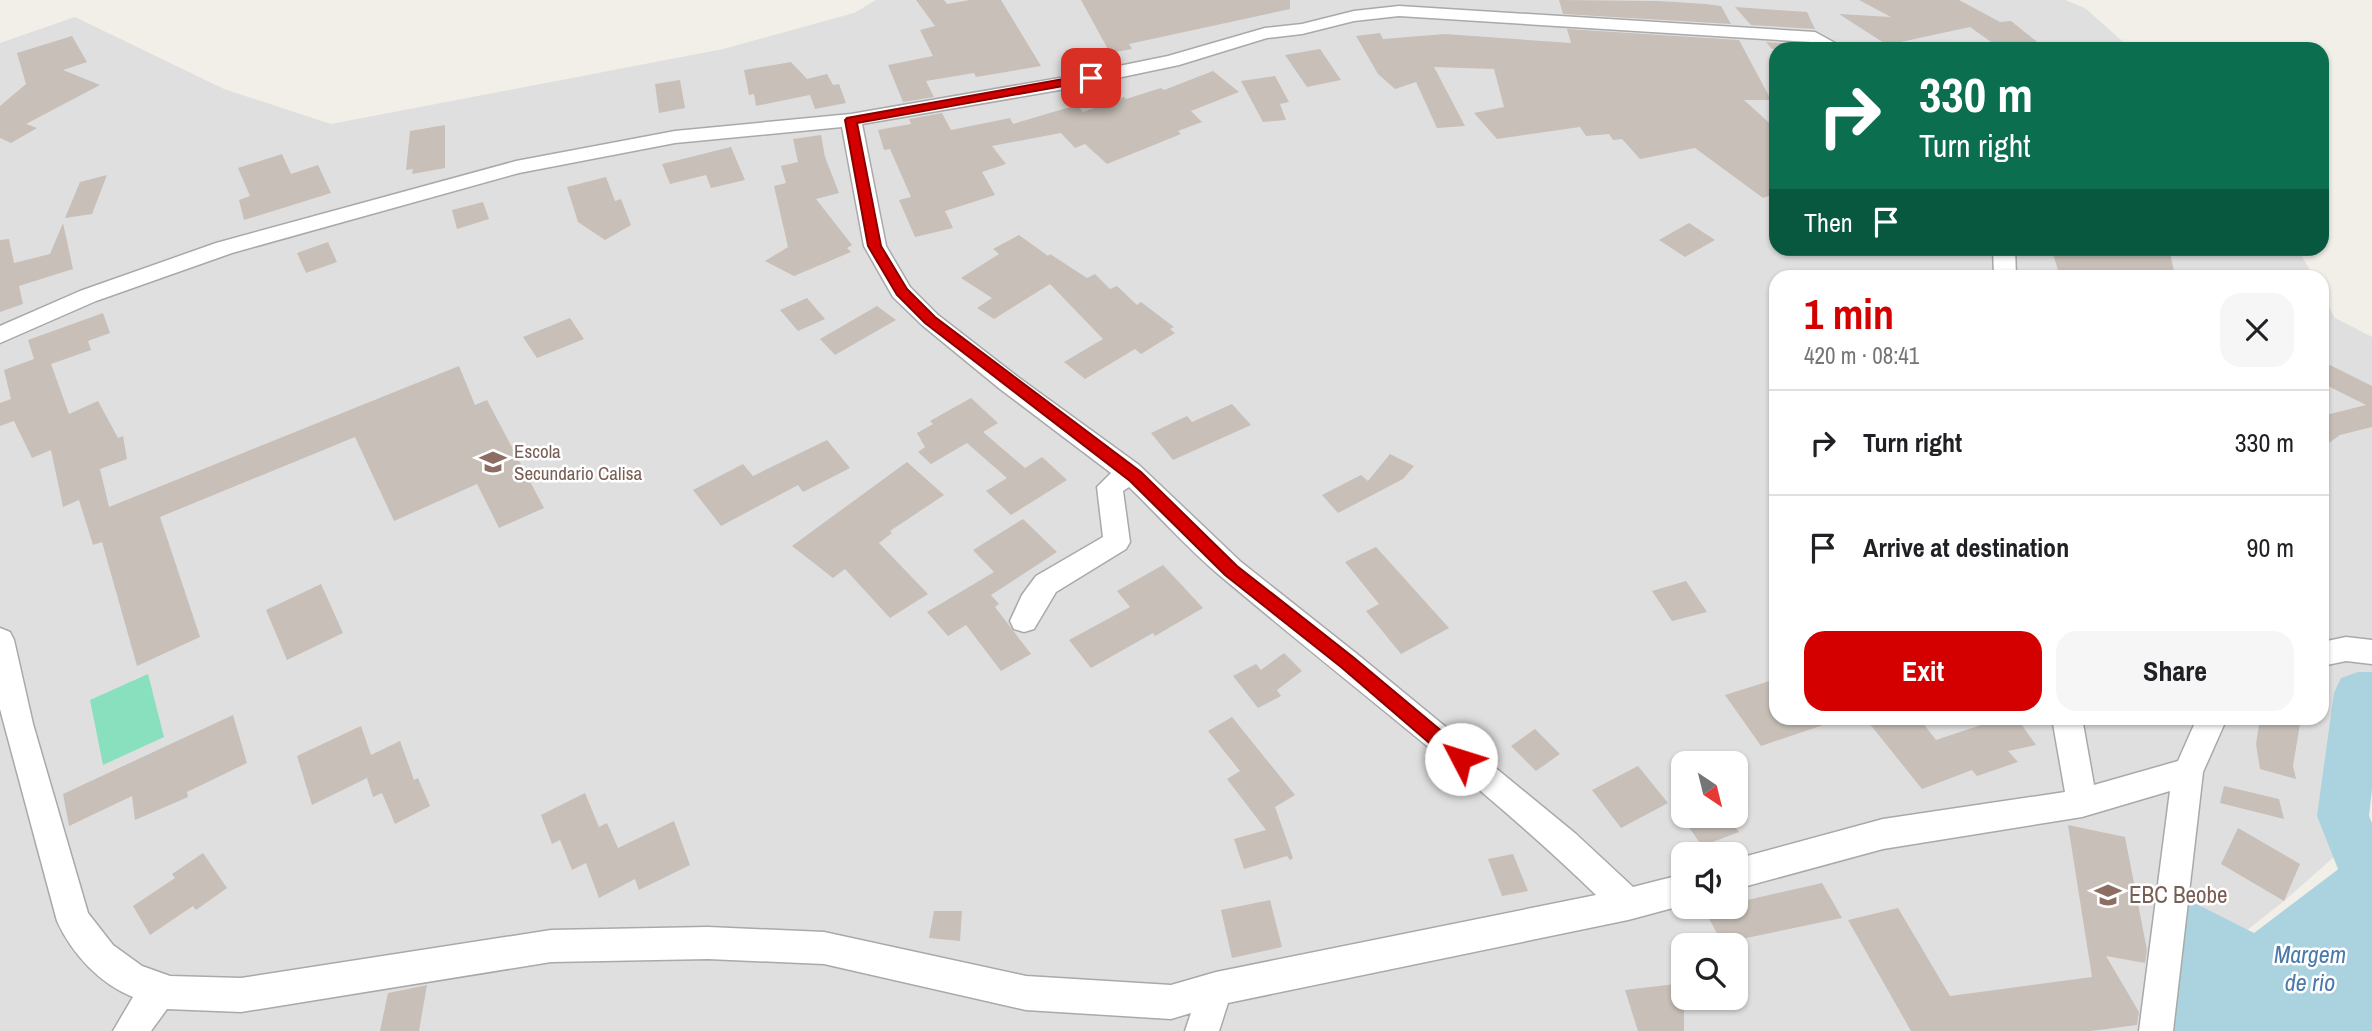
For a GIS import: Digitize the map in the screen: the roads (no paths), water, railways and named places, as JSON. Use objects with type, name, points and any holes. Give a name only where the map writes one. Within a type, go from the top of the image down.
[{"type":"street","points":[[0,335],[88,296],[224,248],[516,167],[675,137],[851,120],[1065,83],[1172,61],[1265,33],[1302,29],[1354,16],[1399,11],[1815,37],[1824,42]]},
{"type":"street","points":[[851,120],[875,246],[901,292],[930,320],[1130,472],[1231,570],[1347,662],[1565,844],[1628,904]]},
{"type":"street","points":[[1024,621],[1032,603],[1046,584],[1117,542],[1110,487],[1130,472]]},
{"type":"street","points":[[0,640],[18,723],[74,921],[101,957],[132,980],[170,993],[241,995],[551,946],[708,943],[824,948],[1026,993],[1171,1002],[1216,989],[1628,904],[1671,892]]},
{"type":"street","points":[[2329,653],[2346,649],[2372,652]]},
{"type":"street","points":[[2068,725],[2082,803]]},
{"type":"street","points":[[2156,1031],[2188,772],[2209,725]]},
{"type":"street","points":[[1748,871],[1883,834],[2082,803],[2188,772]]},
{"type":"street","points":[[130,1031],[160,989]]},
{"type":"street","points":[[1202,1031],[1216,989]]},
{"type":"water","name":"Margem de rio","points":[[2361,852],[2372,853],[2372,1031],[2155,1031],[2173,892],[2254,933]]},
{"type":"waterway","points":[[2372,693],[2358,693],[2343,816],[2372,889]]},
{"type":"place","name":"Escola Secundario Calisa","points":[[493,462]]},
{"type":"place","name":"EBC Beobe","points":[[2108,895]]}]
